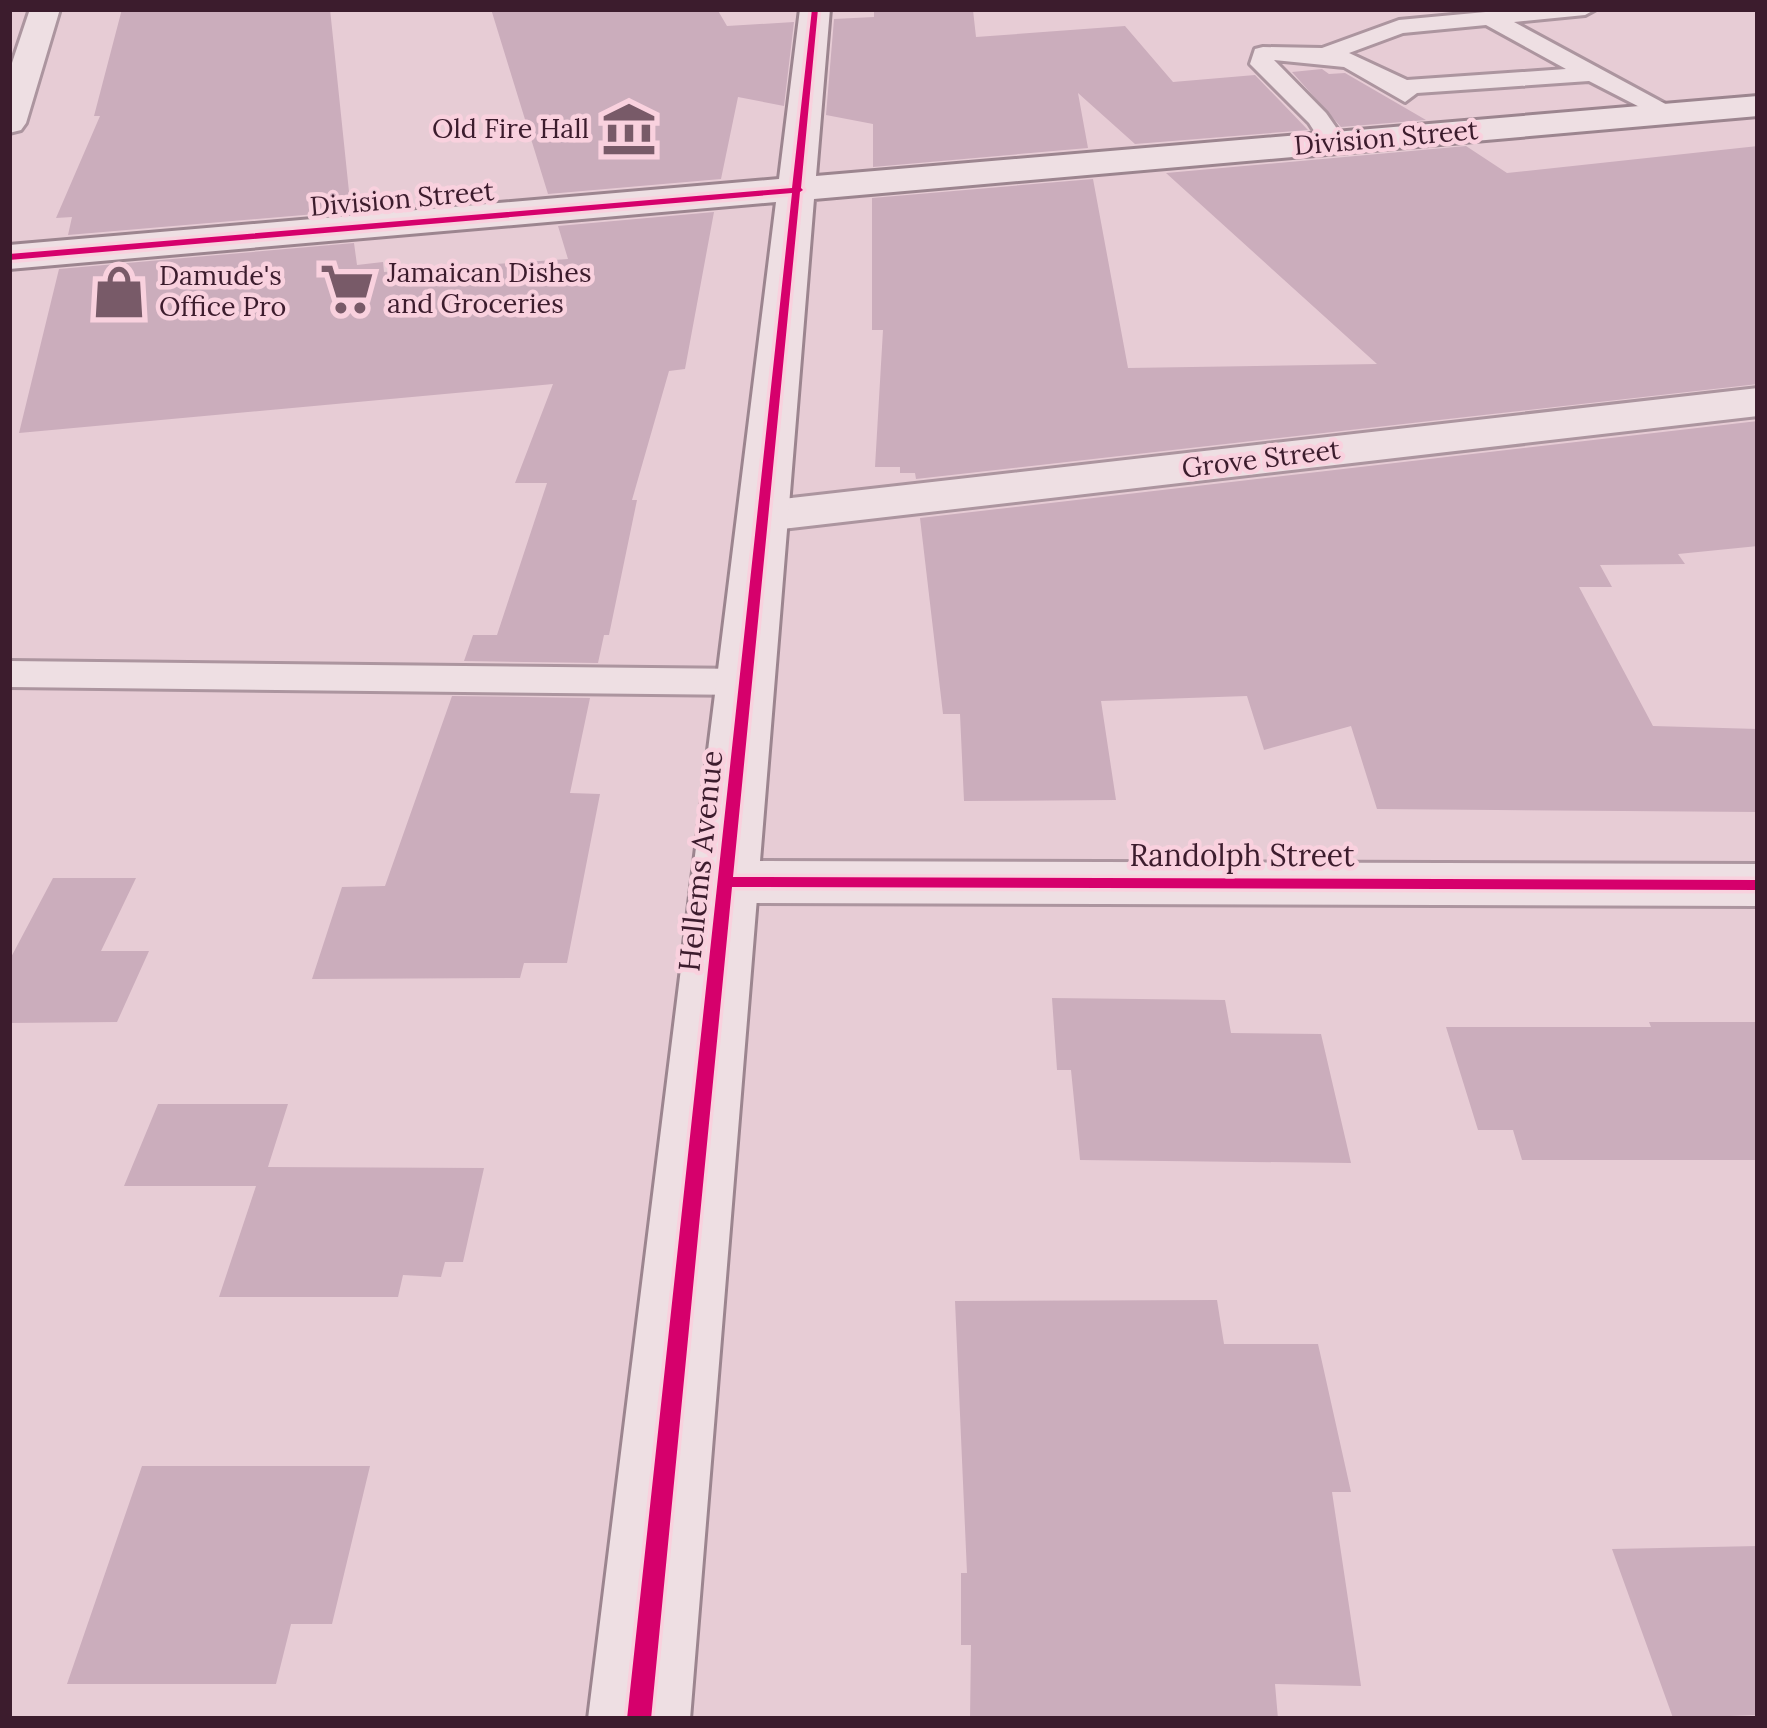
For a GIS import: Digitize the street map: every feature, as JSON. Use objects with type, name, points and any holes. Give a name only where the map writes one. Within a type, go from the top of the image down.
[{"type":"street","points":[[9,122],[44,9]]},
{"type":"street","name":"Hellems Avenue","points":[[639,1719],[815,9]]},
{"type":"street","name":"Division Street","points":[[9,257],[1758,106]]},
{"type":"street","name":"Grove Street","points":[[765,516],[1758,402]]},
{"type":"street","name":"Randolph Street","points":[[726,882],[1758,885]]},
{"type":"lane","points":[[1329,53],[1399,27],[1585,9]]},
{"type":"lane","points":[[1489,18],[1672,114]]},
{"type":"lane","points":[[1399,27],[1478,82]]},
{"type":"lane","points":[[1334,143],[1320,116],[1276,82],[1260,59],[1263,54],[1305,50],[1342,55],[1404,91],[1593,74]]},
{"type":"lane","points":[[9,674],[747,682]]},
{"type":"building","points":[[122,9],[330,9],[351,211],[68,235],[72,217],[56,218],[100,116],[94,116]]},
{"type":"building","points":[[491,9],[717,9],[727,26],[794,22],[784,106],[738,97],[721,179],[548,194]]},
{"type":"building","points":[[874,9],[973,10],[976,37],[1125,26],[1173,82],[1255,75],[1308,130],[1135,144],[1078,93],[1088,148],[873,167],[873,124],[826,115],[834,19],[874,17]]},
{"type":"building","points":[[1322,69],[1329,74],[1345,73],[1426,120],[1341,127],[1292,72]]},
{"type":"building","points":[[1466,146],[1507,173],[1758,146],[1758,384],[916,479],[915,473],[900,473],[900,467],[875,467],[883,330],[872,330],[872,198],[1093,179],[1128,368],[1377,364],[1166,173]]},
{"type":"building","points":[[714,212],[685,369],[669,371],[632,500],[637,500],[609,635],[604,635],[598,663],[464,661],[473,635],[497,635],[547,483],[515,483],[553,384],[19,433],[59,269],[354,243],[357,265],[383,262],[384,272],[568,259],[558,226]]},
{"type":"building","points":[[1758,421],[1758,546],[1678,554],[1685,564],[1600,565],[1612,587],[1579,587],[1653,726],[1758,729],[1758,812],[1377,809],[1351,726],[1264,750],[1247,696],[1101,701],[1116,800],[964,801],[960,714],[943,714],[920,518]]},
{"type":"building","points":[[452,696],[590,698],[570,793],[600,794],[567,963],[524,963],[520,978],[312,979],[342,887],[385,886]]},
{"type":"building","points":[[53,878],[136,878],[101,951],[149,951],[117,1022],[9,1023],[9,961]]},
{"type":"building","points":[[1052,998],[1225,1000],[1231,1033],[1321,1034],[1351,1163],[1080,1160],[1071,1070],[1057,1070]]},
{"type":"building","points":[[1649,1022],[1758,1022],[1758,1160],[1522,1160],[1513,1130],[1478,1130],[1446,1027],[1651,1027]]},
{"type":"building","points":[[158,1104],[288,1104],[268,1167],[484,1168],[463,1262],[445,1262],[441,1277],[403,1275],[398,1297],[219,1297],[256,1186],[124,1186]]},
{"type":"building","points":[[1217,1300],[1224,1344],[1318,1344],[1351,1492],[1332,1492],[1361,1686],[1275,1684],[1278,1719],[970,1719],[971,1645],[961,1645],[961,1573],[967,1573],[955,1301]]},
{"type":"building","points":[[142,1466],[370,1466],[332,1624],[291,1624],[276,1684],[67,1684]]},
{"type":"building","points":[[1758,1546],[1758,1715],[1673,1718],[1612,1549]]},
{"type":"cycle path","points":[[639,1719],[815,9]]},
{"type":"cycle path","points":[[9,257],[799,190]]},
{"type":"cycle path","points":[[726,882],[1758,885]]},
{"type":"place","name":"Old Fire Hall","points":[[629,129]]},
{"type":"place","name":"Jamaican Dishes and Groceries","points":[[347,289]]},
{"type":"place","name":"Damude's Office Pro","points":[[119,292]]}]
